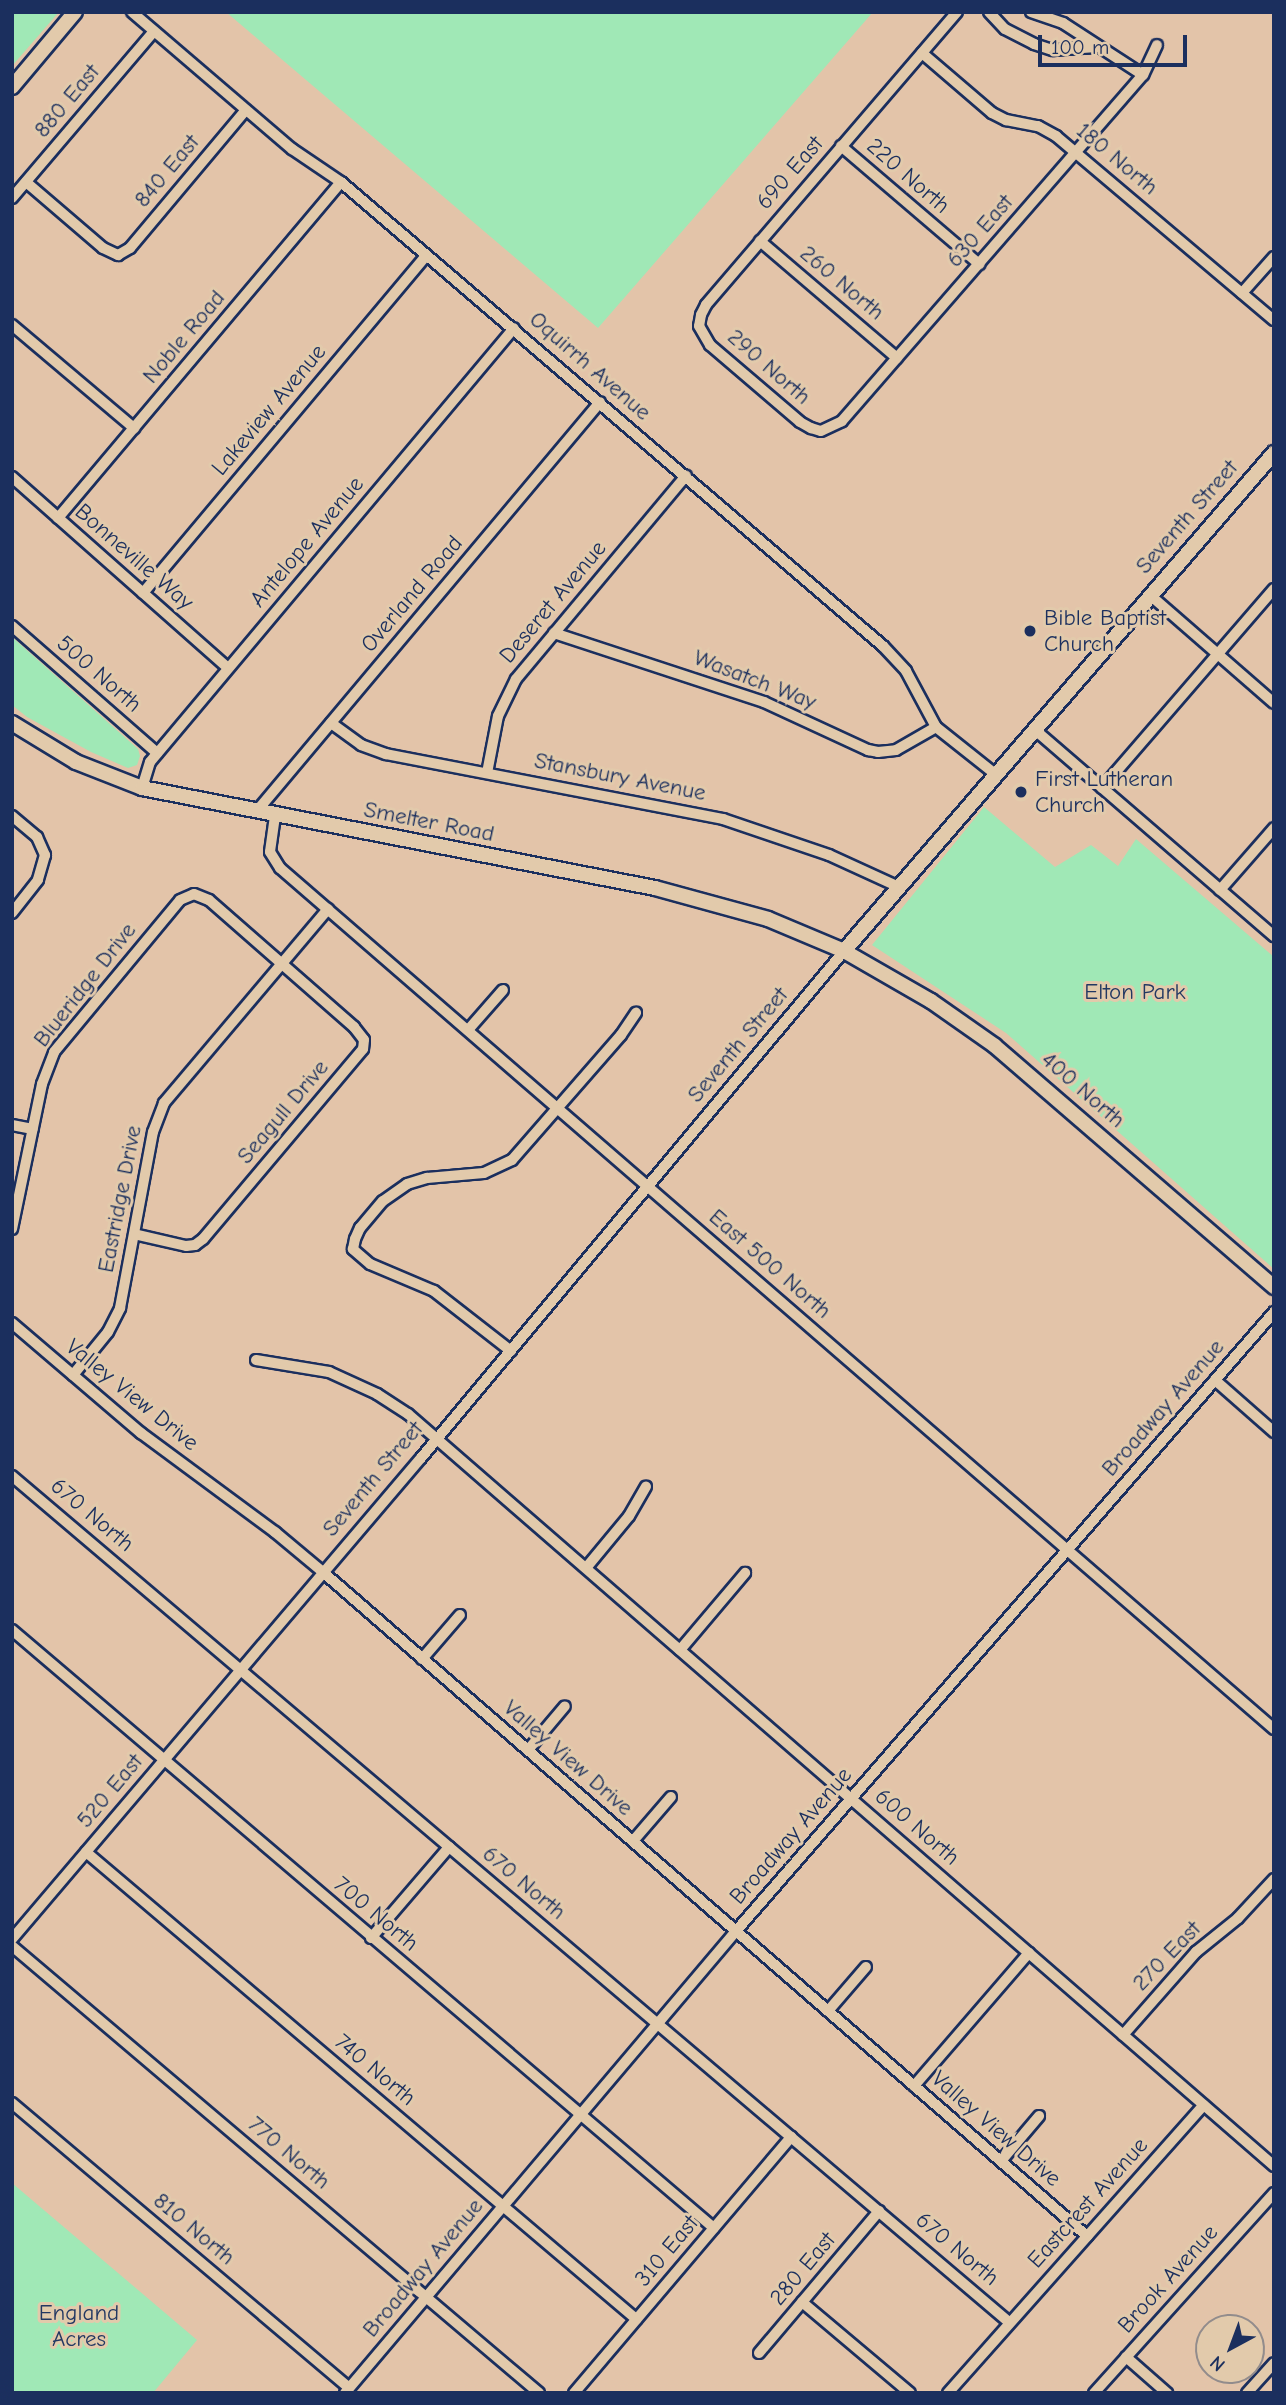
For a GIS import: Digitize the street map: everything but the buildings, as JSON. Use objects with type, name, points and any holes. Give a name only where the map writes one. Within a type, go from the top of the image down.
[{"type":"street","points":[[12,87],[75,12]]},
{"type":"street","name":"Oquirrh Avenue","points":[[132,12],[292,149],[341,182],[514,328],[895,657],[906,671],[936,727],[995,775]]},
{"type":"street","name":"690 East","points":[[699,326],[706,305],[957,12]]},
{"type":"street","points":[[989,12],[1005,29],[1034,44],[1053,50],[1097,47]]},
{"type":"street","points":[[1031,12],[1063,23],[1143,75]]},
{"type":"street","name":"880 East","points":[[12,198],[154,31]]},
{"type":"street","name":"630 East","points":[[821,431],[842,421],[1077,152],[1143,75],[1157,45]]},
{"type":"street","name":"180 North","points":[[922,52],[992,113],[1048,130],[1077,152],[1274,320]]},
{"type":"street","name":"840 East","points":[[26,182],[103,248],[118,256],[130,248],[246,110]]},
{"type":"street","name":"220 North","points":[[841,146],[979,264]]},
{"type":"street","name":"Noble Road","points":[[58,518],[341,182]]},
{"type":"street","name":"260 North","points":[[760,241],[897,358]]},
{"type":"street","name":"Lakeview Avenue","points":[[144,593],[427,255]]},
{"type":"street","points":[[1242,293],[1274,257]]},
{"type":"street","points":[[12,325],[134,428]]},
{"type":"street","name":"290 North","points":[[699,326],[710,345],[800,422],[821,431]]},
{"type":"street","name":"Antelope Avenue","points":[[142,788],[150,762],[157,753],[514,328]]},
{"type":"street","name":"Overland Road","points":[[256,812],[600,402]]},
{"type":"street","name":"Seventh Street","points":[[240,1669],[649,1187],[844,951],[1274,453]]},
{"type":"street","name":"Deseret Avenue","points":[[487,773],[495,726],[506,696],[554,633],[686,476]]},
{"type":"street","name":"Bonneville Way","points":[[12,477],[228,668]]},
{"type":"street","points":[[1102,788],[1274,589]]},
{"type":"street","points":[[1150,595],[1274,703]]},
{"type":"street","name":"500 North","points":[[12,626],[157,753]]},
{"type":"street","name":"Wasatch Way","points":[[554,633],[764,702],[868,750],[896,750],[936,727]]},
{"type":"street","name":"Smelter Road","points":[[12,723],[76,762],[142,788],[655,888],[768,919],[844,951]]},
{"type":"street","name":"Stansbury Avenue","points":[[331,723],[354,741],[377,752],[723,819],[829,855],[899,887]]},
{"type":"street","points":[[1034,729],[1274,936]]},
{"type":"street","points":[[12,816],[37,837],[45,855],[38,880],[12,914]]},
{"type":"street","name":"East 500 North","points":[[275,816],[270,852],[273,860],[1274,1729]]},
{"type":"street","points":[[1220,890],[1274,828]]},
{"type":"street","name":"Blueridge Drive","points":[[12,1229],[44,1076],[58,1045],[180,900],[194,894],[209,900],[281,963]]},
{"type":"street","name":"Eastridge Drive","points":[[73,1375],[117,1317],[153,1132],[164,1103],[328,909]]},
{"type":"street","name":"400 North","points":[[844,951],[932,1001],[1005,1054],[1274,1287]]},
{"type":"street","name":"Seagull Drive","points":[[134,1234],[186,1246],[195,1245],[203,1239],[363,1049],[364,1041],[355,1027],[281,963]]},
{"type":"street","points":[[468,1031],[503,990]]},
{"type":"street","points":[[510,1351],[434,1291],[370,1264],[353,1249],[360,1228],[399,1189],[428,1178],[474,1175],[503,1165],[520,1153],[621,1035],[636,1013]]},
{"type":"street","points":[[12,1125],[33,1129]]},
{"type":"street","name":"Broadway Avenue","points":[[347,2390],[736,1931],[1274,1312]]},
{"type":"street","name":"Valley View Drive","points":[[12,1323],[141,1433],[275,1532],[324,1573],[1087,2236]]},
{"type":"street","name":"600 North","points":[[256,1360],[312,1367],[345,1379],[393,1404],[437,1439],[1274,2166]]},
{"type":"street","points":[[1215,1380],[1274,1432]]},
{"type":"street","name":"670 North","points":[[12,1476],[1009,2322]]},
{"type":"street","points":[[586,1568],[629,1516],[646,1487]]},
{"type":"street","points":[[680,1650],[745,1573]]},
{"type":"street","points":[[422,1659],[460,1615]]},
{"type":"street","name":"700 North","points":[[12,1630],[714,2228]]},
{"type":"street","name":"520 East","points":[[12,1939],[240,1669]]},
{"type":"street","points":[[528,1750],[565,1706]]},
{"type":"street","points":[[633,1841],[671,1797]]},
{"type":"street","points":[[371,1938],[449,1847]]},
{"type":"street","name":"740 North","points":[[86,1852],[636,2319]]},
{"type":"street","name":"270 East","points":[[1123,2035],[1196,1952],[1238,1919],[1274,1879]]},
{"type":"street","name":"770 North","points":[[12,1946],[538,2393]]},
{"type":"street","points":[[914,2086],[1029,1953]]},
{"type":"street","points":[[828,2011],[866,1967]]},
{"type":"street","name":"810 North","points":[[12,2103],[347,2390]]},
{"type":"street","name":"Eastcrest Avenue","points":[[948,2393],[1204,2105]]},
{"type":"street","points":[[1001,2161],[1040,2116]]},
{"type":"street","name":"310 East","points":[[574,2393],[791,2137]]},
{"type":"street","name":"Brook Avenue","points":[[1094,2393],[1274,2193]]},
{"type":"street","name":"280 East","points":[[759,2353],[879,2211]]},
{"type":"street","points":[[802,2302],[910,2393]]},
{"type":"street","points":[[1126,2357],[1167,2393]]},
{"type":"street","points":[[1247,2393],[1274,2363]]},
{"type":"green space","points":[[12,12],[59,12],[12,66]]},
{"type":"green space","points":[[226,12],[873,12],[598,328]]},
{"type":"green space","points":[[12,637],[138,749],[140,756],[137,765],[128,768],[91,752],[27,717],[12,705]]},
{"type":"green space","name":"Elton Park","points":[[984,807],[1055,867],[1091,845],[1118,866],[1136,839],[1274,957],[1274,1269],[1006,1033],[872,945]]},
{"type":"green space","name":"England Acres","points":[[12,2183],[197,2340],[153,2393],[12,2393]]},
{"type":"place","name":"Bible Baptist Church","points":[[1030,631]]},
{"type":"place","name":"First Lutheran Church","points":[[1021,792]]}]
